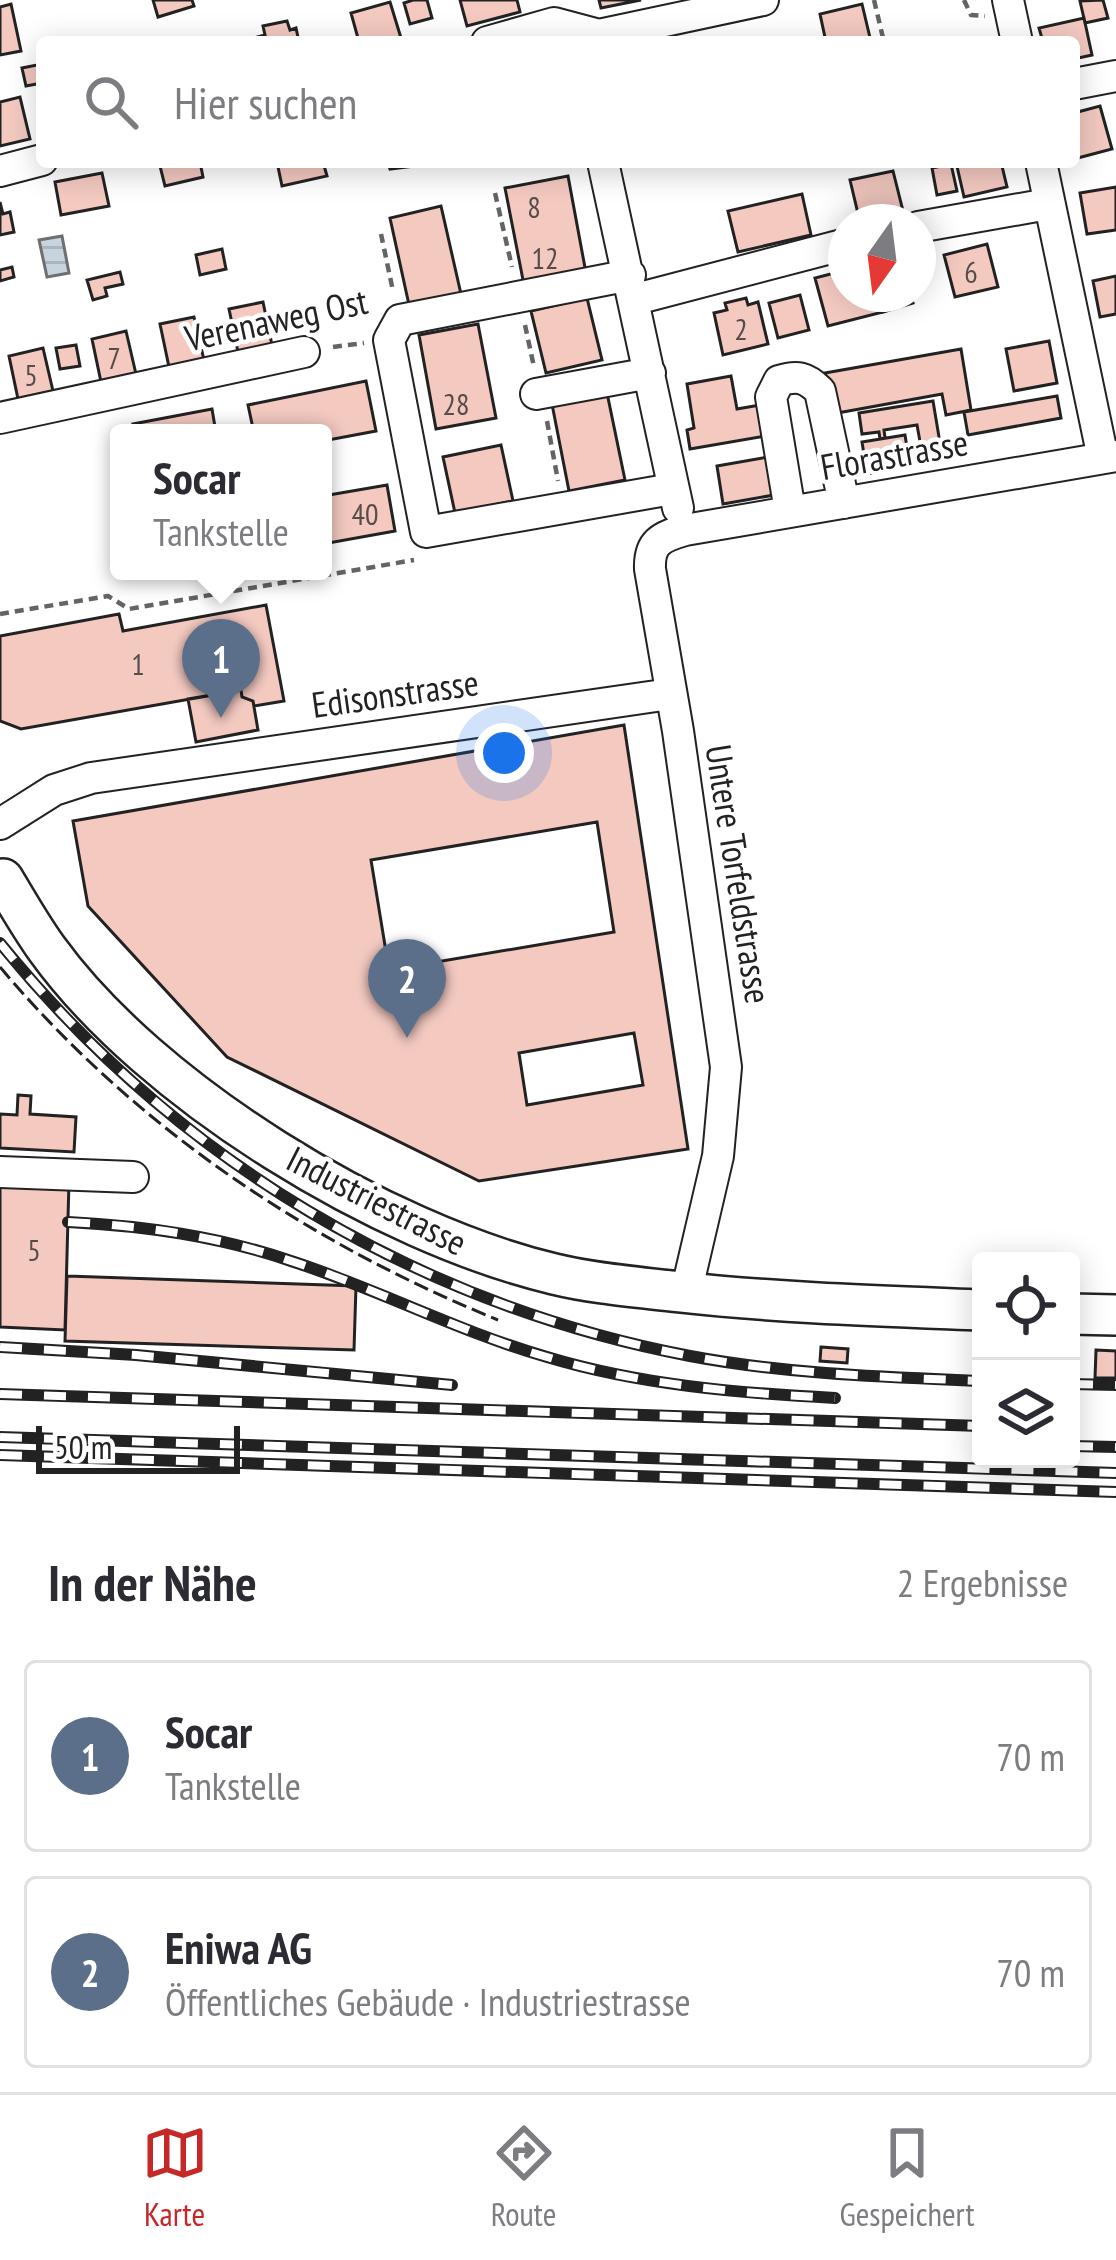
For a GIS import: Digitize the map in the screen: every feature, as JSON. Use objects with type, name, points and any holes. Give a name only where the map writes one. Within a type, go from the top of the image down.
[{"type":"main road","name":"Industriestrasse","points":[[1,874],[47,949],[110,1018],[194,1094],[243,1130],[368,1202],[476,1251],[552,1274],[686,1292],[778,1302],[972,1310]]},
{"type":"main road","name":"Industriestrasse","points":[[0,929],[47,949]]},
{"type":"main road","points":[[1080,1314],[1116,1315]]},
{"type":"street","points":[[508,36],[554,23],[573,24],[599,35],[763,0]]},
{"type":"street","points":[[1008,0],[1016,36]]},
{"type":"street","points":[[1080,83],[1116,76]]},
{"type":"street","points":[[0,171],[36,162]]},
{"type":"street","points":[[605,168],[672,488],[685,530]]},
{"type":"street","points":[[1042,168],[1109,457]]},
{"type":"street","points":[[936,224],[1048,203]]},
{"type":"street","name":"Verenaweg Ost","points":[[394,330],[518,297],[633,287],[828,248]]},
{"type":"street","points":[[394,330],[426,532],[672,488]]},
{"type":"street","name":"Verenaweg Ost","points":[[0,418],[304,352]]},
{"type":"street","points":[[539,394],[650,373]]},
{"type":"street","points":[[790,511],[771,397],[778,381],[794,376],[808,380],[820,392],[835,505]]},
{"type":"street","points":[[811,411],[835,505]]},
{"type":"street","name":"Florastrasse","points":[[685,530],[1109,457]]},
{"type":"street","name":"Untere Torfeldstrasse","points":[[685,530],[659,538],[650,556],[725,1067],[718,1156],[686,1292]]},
{"type":"street","name":"Edisonstrasse","points":[[0,824],[54,790],[91,778],[670,694]]},
{"type":"street","points":[[0,1172],[133,1177]]},
{"type":"path","points":[[874,0],[883,36]]},
{"type":"path","points":[[495,193],[562,507]]},
{"type":"path","points":[[381,233],[394,330]]},
{"type":"path","name":"Verenaweg Ost","points":[[304,352],[394,330]]},
{"type":"path","points":[[332,574],[433,556]]},
{"type":"path","points":[[0,614],[108,596],[129,609],[295,580]]},
{"type":"shaded area","points":[[62,236],[69,273],[47,277],[39,240]]},
{"type":"building","points":[[153,0],[192,0],[194,6],[158,17]]},
{"type":"building","points":[[427,0],[432,18],[410,24],[404,3]]},
{"type":"building","points":[[460,0],[517,0],[520,12],[467,26]]},
{"type":"building","points":[[599,0],[641,0],[601,8]]},
{"type":"building","points":[[1103,0],[1108,18],[1085,23],[1080,1]]},
{"type":"building","points":[[390,2],[400,36],[357,36],[351,13]]},
{"type":"building","points":[[11,4],[21,51],[0,55],[0,7]]},
{"type":"building","points":[[862,4],[870,36],[825,36],[820,14]]},
{"type":"building","points":[[1084,18],[1092,55],[1080,58],[1080,36],[1041,36],[1039,28]]},
{"type":"building","points":[[287,21],[298,36],[261,36],[265,35],[263,26]]},
{"type":"building","points":[[36,65],[36,84],[26,86],[22,68]]},
{"type":"building","points":[[20,97],[30,139],[0,146],[0,102]]},
{"type":"building","points":[[1100,106],[1112,149],[1080,157],[1080,111]]},
{"type":"building","points":[[160,168],[201,168],[203,177],[165,186]]},
{"type":"building","points":[[278,168],[325,168],[327,176],[282,186]]},
{"type":"building","points":[[932,168],[952,168],[957,191],[937,195]]},
{"type":"building","points":[[957,168],[1002,168],[1007,187],[964,197]]},
{"type":"building","points":[[893,171],[901,204],[856,204],[850,180]]},
{"type":"building","points":[[102,173],[109,206],[61,215],[55,182]]},
{"type":"building","points":[[568,176],[586,273],[524,285],[505,188]]},
{"type":"building","points":[[1116,187],[1116,230],[1087,234],[1080,193]]},
{"type":"building","points":[[802,194],[811,235],[738,252],[728,211]]},
{"type":"building","points":[[0,202],[3,214],[10,212],[14,232],[0,235]]},
{"type":"building","points":[[441,206],[463,303],[411,314],[390,218]]},
{"type":"building","points":[[987,244],[998,287],[955,297],[944,255]]},
{"type":"building","points":[[222,249],[226,269],[200,275],[196,255]]},
{"type":"building","points":[[12,267],[14,277],[0,281],[0,270]]},
{"type":"building","points":[[120,272],[123,284],[105,288],[107,296],[93,300],[87,280]]},
{"type":"building","points":[[828,275],[828,312],[883,312],[828,326],[815,278]]},
{"type":"building","points":[[1116,276],[1116,314],[1100,317],[1093,281]]},
{"type":"building","points":[[800,295],[809,330],[778,338],[769,303]]},
{"type":"building","points":[[587,298],[602,360],[546,373],[531,311]]},
{"type":"building","points":[[746,298],[748,305],[758,302],[768,344],[723,355],[714,313],[727,310],[725,303]]},
{"type":"building","points":[[263,302],[272,345],[238,352],[229,309]]},
{"type":"building","points":[[194,317],[204,360],[169,367],[160,324]]},
{"type":"building","points":[[478,324],[496,418],[436,429],[419,335]]},
{"type":"building","points":[[126,331],[136,374],[101,382],[92,339]]},
{"type":"building","points":[[1049,341],[1057,383],[1014,391],[1006,349]]},
{"type":"building","points":[[76,345],[80,366],[60,369],[56,348]]},
{"type":"building","points":[[43,348],[53,391],[18,399],[9,356]]},
{"type":"building","points":[[961,349],[971,410],[946,415],[942,394],[832,414],[825,373]]},
{"type":"building","points":[[731,376],[737,409],[760,405],[765,436],[690,449],[687,430],[694,428],[687,384]]},
{"type":"building","points":[[366,381],[376,431],[332,439],[332,424],[252,424],[248,405]]},
{"type":"building","points":[[606,388],[625,480],[569,491],[551,399]]},
{"type":"building","points":[[1057,396],[1061,418],[968,435],[964,412]]},
{"type":"building","points":[[933,401],[940,443],[921,447],[917,425],[884,430],[885,438],[880,439],[879,432],[862,434],[859,413]]},
{"type":"building","points":[[212,409],[214,424],[133,424]]},
{"type":"building","points":[[905,435],[910,466],[867,474],[862,442]]},
{"type":"building","points":[[501,445],[513,501],[455,513],[443,457]]},
{"type":"building","points":[[768,457],[774,495],[723,504],[717,466]]},
{"type":"building","points":[[387,485],[395,531],[332,542],[332,494]]},
{"type":"building","points":[[266,605],[284,701],[254,706],[242,697],[241,690],[21,729],[0,721],[0,636],[119,614],[123,631]]},
{"type":"building","points":[[241,690],[242,697],[253,701],[258,730],[196,742],[188,699]]},
{"type":"building","points":[[624,725],[688,1149],[479,1181],[227,1057],[88,906],[73,821]],"holes":[[[597,822],[614,932],[389,970],[371,860]],[[634,1033],[643,1085],[527,1105],[519,1053]]]},
{"type":"building","points":[[18,1095],[31,1096],[30,1114],[76,1117],[74,1152],[0,1148],[0,1114],[17,1115]]},
{"type":"building","points":[[0,1178],[69,1181],[65,1330],[0,1327]]},
{"type":"building","points":[[67,1276],[356,1286],[354,1350],[65,1341]]},
{"type":"building","points":[[821,1347],[848,1349],[847,1363],[820,1361]]},
{"type":"building","points":[[1096,1350],[1116,1351],[1116,1378],[1095,1378]]},
{"type":"railway","points":[[0,943],[69,1021],[143,1091],[223,1155],[308,1211],[398,1259],[492,1300],[589,1332],[690,1356],[799,1371],[972,1381]]},
{"type":"railway","points":[[68,1222],[181,1234],[264,1252],[514,1347],[582,1367],[690,1386],[835,1398]]},
{"type":"railway","points":[[0,1347],[452,1385]]},
{"type":"railway","points":[[1080,1384],[1116,1385]]},
{"type":"railway","points":[[0,1394],[972,1426]]},
{"type":"railway","points":[[0,1437],[1116,1473]]},
{"type":"railway","points":[[1080,1446],[1116,1447]]},
{"type":"railway","points":[[0,1455],[1116,1492]]},
{"type":"fence","points":[[0,967],[108,1079],[227,1174],[358,1254],[498,1320]]},
{"type":"place","name":"Socar","points":[[221,718]]},
{"type":"place","name":"Eniwa AG","points":[[407,1038]]}]
